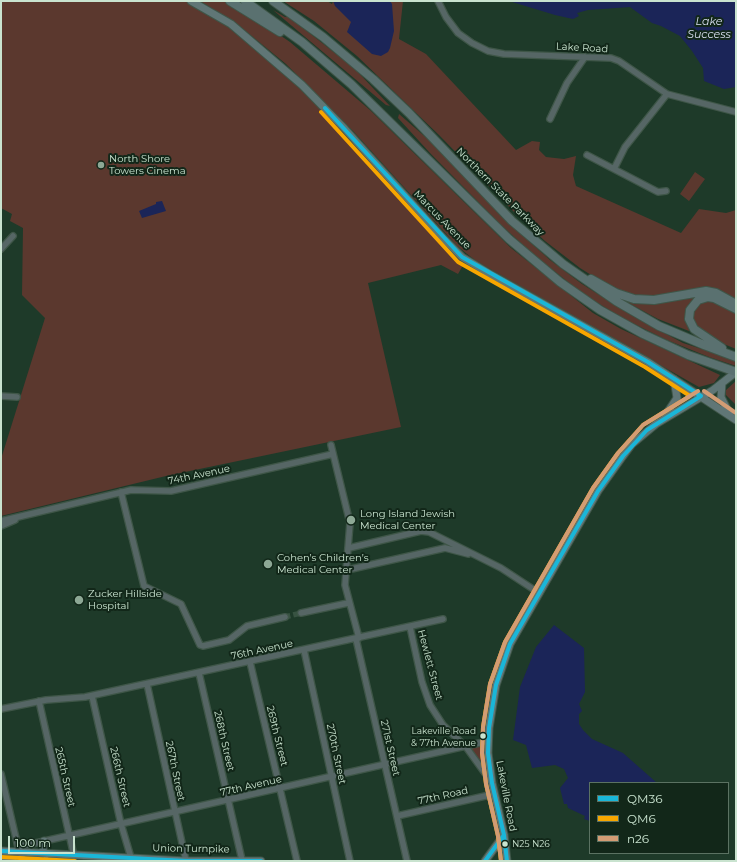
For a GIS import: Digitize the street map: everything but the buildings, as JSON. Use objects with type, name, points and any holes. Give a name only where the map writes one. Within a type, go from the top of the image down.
[{"type":"highway","points":[[230,1],[279,31],[338,73]]},
{"type":"highway","points":[[245,1],[302,42],[338,73],[509,239],[560,282],[600,310],[643,334],[688,355],[736,372]]},
{"type":"highway","name":"Northern State Parkway","points":[[273,1],[349,58],[401,104],[500,209],[537,244],[589,284],[635,313],[688,339],[736,356]]},
{"type":"highway","points":[[537,244],[606,288],[629,298],[649,300],[706,291],[716,293],[736,304]]},
{"type":"highway","points":[[736,309],[714,298],[704,297],[692,305],[689,316],[691,324],[696,331],[736,356]]},
{"type":"main road","name":"Marcus Avenue","points":[[191,1],[231,24],[294,78],[333,116],[458,253],[486,272],[644,360],[734,418]]},
{"type":"main road","name":"Lakeville Road","points":[[508,861],[489,766],[488,741],[493,698],[500,668],[516,633],[538,593],[609,474],[632,444],[647,430],[722,383],[736,372]]},
{"type":"main road","points":[[662,420],[677,398],[674,379]]},
{"type":"main road","points":[[722,383],[721,397],[734,418]]},
{"type":"main road","points":[[485,861],[504,835]]},
{"type":"main road","points":[[44,841],[43,851],[46,855]]},
{"type":"main road","name":"Union Turnpike","points":[[1,851],[19,850],[46,855],[131,859],[261,861]]},
{"type":"main road","points":[[1,860],[13,861]]},
{"type":"street","name":"Lake Road","points":[[438,1],[446,17],[458,33],[472,43],[488,51],[504,54],[604,57],[619,61],[667,94],[736,112]]},
{"type":"street","points":[[550,119],[567,83],[585,57]]},
{"type":"street","points":[[614,168],[625,146],[667,94]]},
{"type":"street","points":[[587,154],[658,192],[666,191]]},
{"type":"street","points":[[1,249],[13,236]]},
{"type":"street","points":[[1,396],[17,397]]},
{"type":"street","name":"271st Street","points":[[331,445],[350,523],[345,585],[348,603],[407,861]]},
{"type":"street","name":"74th Avenue","points":[[1,521],[121,492],[131,490],[171,491],[333,454]]},
{"type":"street","points":[[121,492],[144,586],[181,604],[200,645],[203,646],[230,640],[247,626],[285,616]]},
{"type":"street","name":"74th Avenue","points":[[1,526],[22,516]]},
{"type":"street","points":[[349,548],[425,531],[501,568],[538,593]]},
{"type":"street","points":[[347,570],[446,548],[480,557]]},
{"type":"street","points":[[300,613],[348,603]]},
{"type":"street","name":"76th Avenue","points":[[38,701],[92,696],[443,619]]},
{"type":"street","name":"Hewlett Street","points":[[410,627],[422,682],[430,705],[443,725],[466,747],[492,783]]},
{"type":"street","name":"270th Street","points":[[304,650],[350,861]]},
{"type":"street","name":"269th Street","points":[[250,662],[281,788],[297,861]]},
{"type":"street","name":"268th Street","points":[[199,673],[242,860]]},
{"type":"street","name":"267th Street","points":[[146,684],[186,861]]},
{"type":"street","name":"266th Street","points":[[92,696],[121,824],[131,859]]},
{"type":"street","points":[[1,709],[38,701]]},
{"type":"street","name":"265th Street","points":[[38,701],[74,856]]},
{"type":"street","name":"77th Avenue","points":[[19,850],[44,841],[488,741]]},
{"type":"street","points":[[1,774],[19,850],[24,861]]},
{"type":"street","name":"77th Road","points":[[396,816],[494,794]]},
{"type":"shaded area","points":[[1,1],[191,1],[219,16],[285,70],[466,260],[458,274],[441,265],[368,283],[401,427],[166,476],[1,516],[1,459],[45,318],[22,295],[23,228],[10,221],[12,214],[1,208]]},
{"type":"shaded area","points":[[200,1],[225,1],[253,17],[290,42],[370,110],[511,248],[593,313],[621,329],[720,375],[714,383],[699,387],[476,261],[457,246],[354,132],[286,64],[237,24]]},
{"type":"shaded area","points":[[283,1],[327,1],[332,4],[333,1],[403,1],[399,39],[426,54],[516,150],[532,141],[540,142],[539,150],[546,157],[564,159],[576,156],[573,175],[576,186],[681,233],[699,209],[726,213],[736,210],[736,300],[715,289],[654,296],[636,296],[612,288],[580,268],[545,241],[518,216],[439,135],[357,56],[314,21]]},
{"type":"shaded area","points":[[273,10],[285,17],[289,17],[354,68],[390,106],[386,105]]},
{"type":"shaded area","points":[[399,114],[438,148],[504,219],[550,260],[582,284],[631,315],[683,343],[736,360],[736,366],[667,340],[624,319],[583,294],[533,254],[500,224],[430,153],[398,118]]},
{"type":"shaded area","points":[[695,172],[705,179],[689,201],[680,194]]},
{"type":"shaded area","points":[[702,292],[690,303],[687,309],[691,329],[689,331],[658,319],[623,300]]},
{"type":"shaded area","points":[[703,300],[713,300],[736,311],[736,349],[714,340],[699,330],[691,319],[692,311]]},
{"type":"shaded area","points":[[736,381],[736,405],[726,395],[726,390]]},
{"type":"shaded area","points":[[488,741],[492,783],[466,747]]},
{"type":"water","points":[[333,1],[390,1],[392,4],[394,31],[388,52],[381,56],[372,54],[347,32],[351,22],[335,6]]},
{"type":"water","name":"Lake Success","points":[[509,1],[736,1],[736,87],[724,89],[704,81],[703,68],[680,36],[652,23],[630,7],[588,10],[577,13],[579,16],[573,19]]},
{"type":"water","points":[[162,201],[166,211],[142,218],[139,211],[156,204],[156,202]]},
{"type":"water","points":[[554,625],[584,648],[585,692],[579,704],[582,711],[579,714],[579,724],[592,739],[623,753],[656,782],[589,782],[589,821],[584,819],[585,816],[568,808],[567,804],[564,804],[560,788],[568,778],[564,769],[555,765],[532,768],[526,745],[513,740],[520,687],[536,647]]},
{"type":"tunnel","points":[[285,617],[301,613]]},
{"type":"transit line","name":"QM36","points":[[325,108],[462,257],[648,362],[701,396],[647,430],[623,456],[598,491],[510,644],[496,685],[489,728],[488,753],[492,783],[504,835],[507,861]]},
{"type":"transit line","name":"QM6","points":[[321,112],[458,262],[645,367],[690,396],[643,425],[618,453],[593,488],[505,642],[490,684],[483,727],[482,753],[486,784],[498,836],[501,861]]},
{"type":"transit line","name":"n26","points":[[501,861],[498,836],[486,784],[482,753],[483,727],[490,684],[505,642],[593,488],[618,453],[643,425],[698,391]]},
{"type":"transit line","name":"n26","points":[[704,391],[736,413]]},
{"type":"transit line","name":"QM36","points":[[485,861],[504,835]]},
{"type":"transit line","name":"QM36","points":[[1,851],[186,861],[261,861]]},
{"type":"transit line","name":"QM6","points":[[1,857],[75,861]]},
{"type":"place","name":"North Shore Towers Cinema","points":[[101,165]]},
{"type":"place","name":"Long Island Jewish Medical Center","points":[[351,520]]},
{"type":"place","name":"Cohen’s Children’s Medical Center","points":[[268,564]]},
{"type":"place","name":"Zucker Hillside Hospital","points":[[79,600]]},
{"type":"place","name":"Lakeville Road & 77th Avenue","points":[[483,736]]},
{"type":"place","name":"N25 N26","points":[[505,844]]}]
